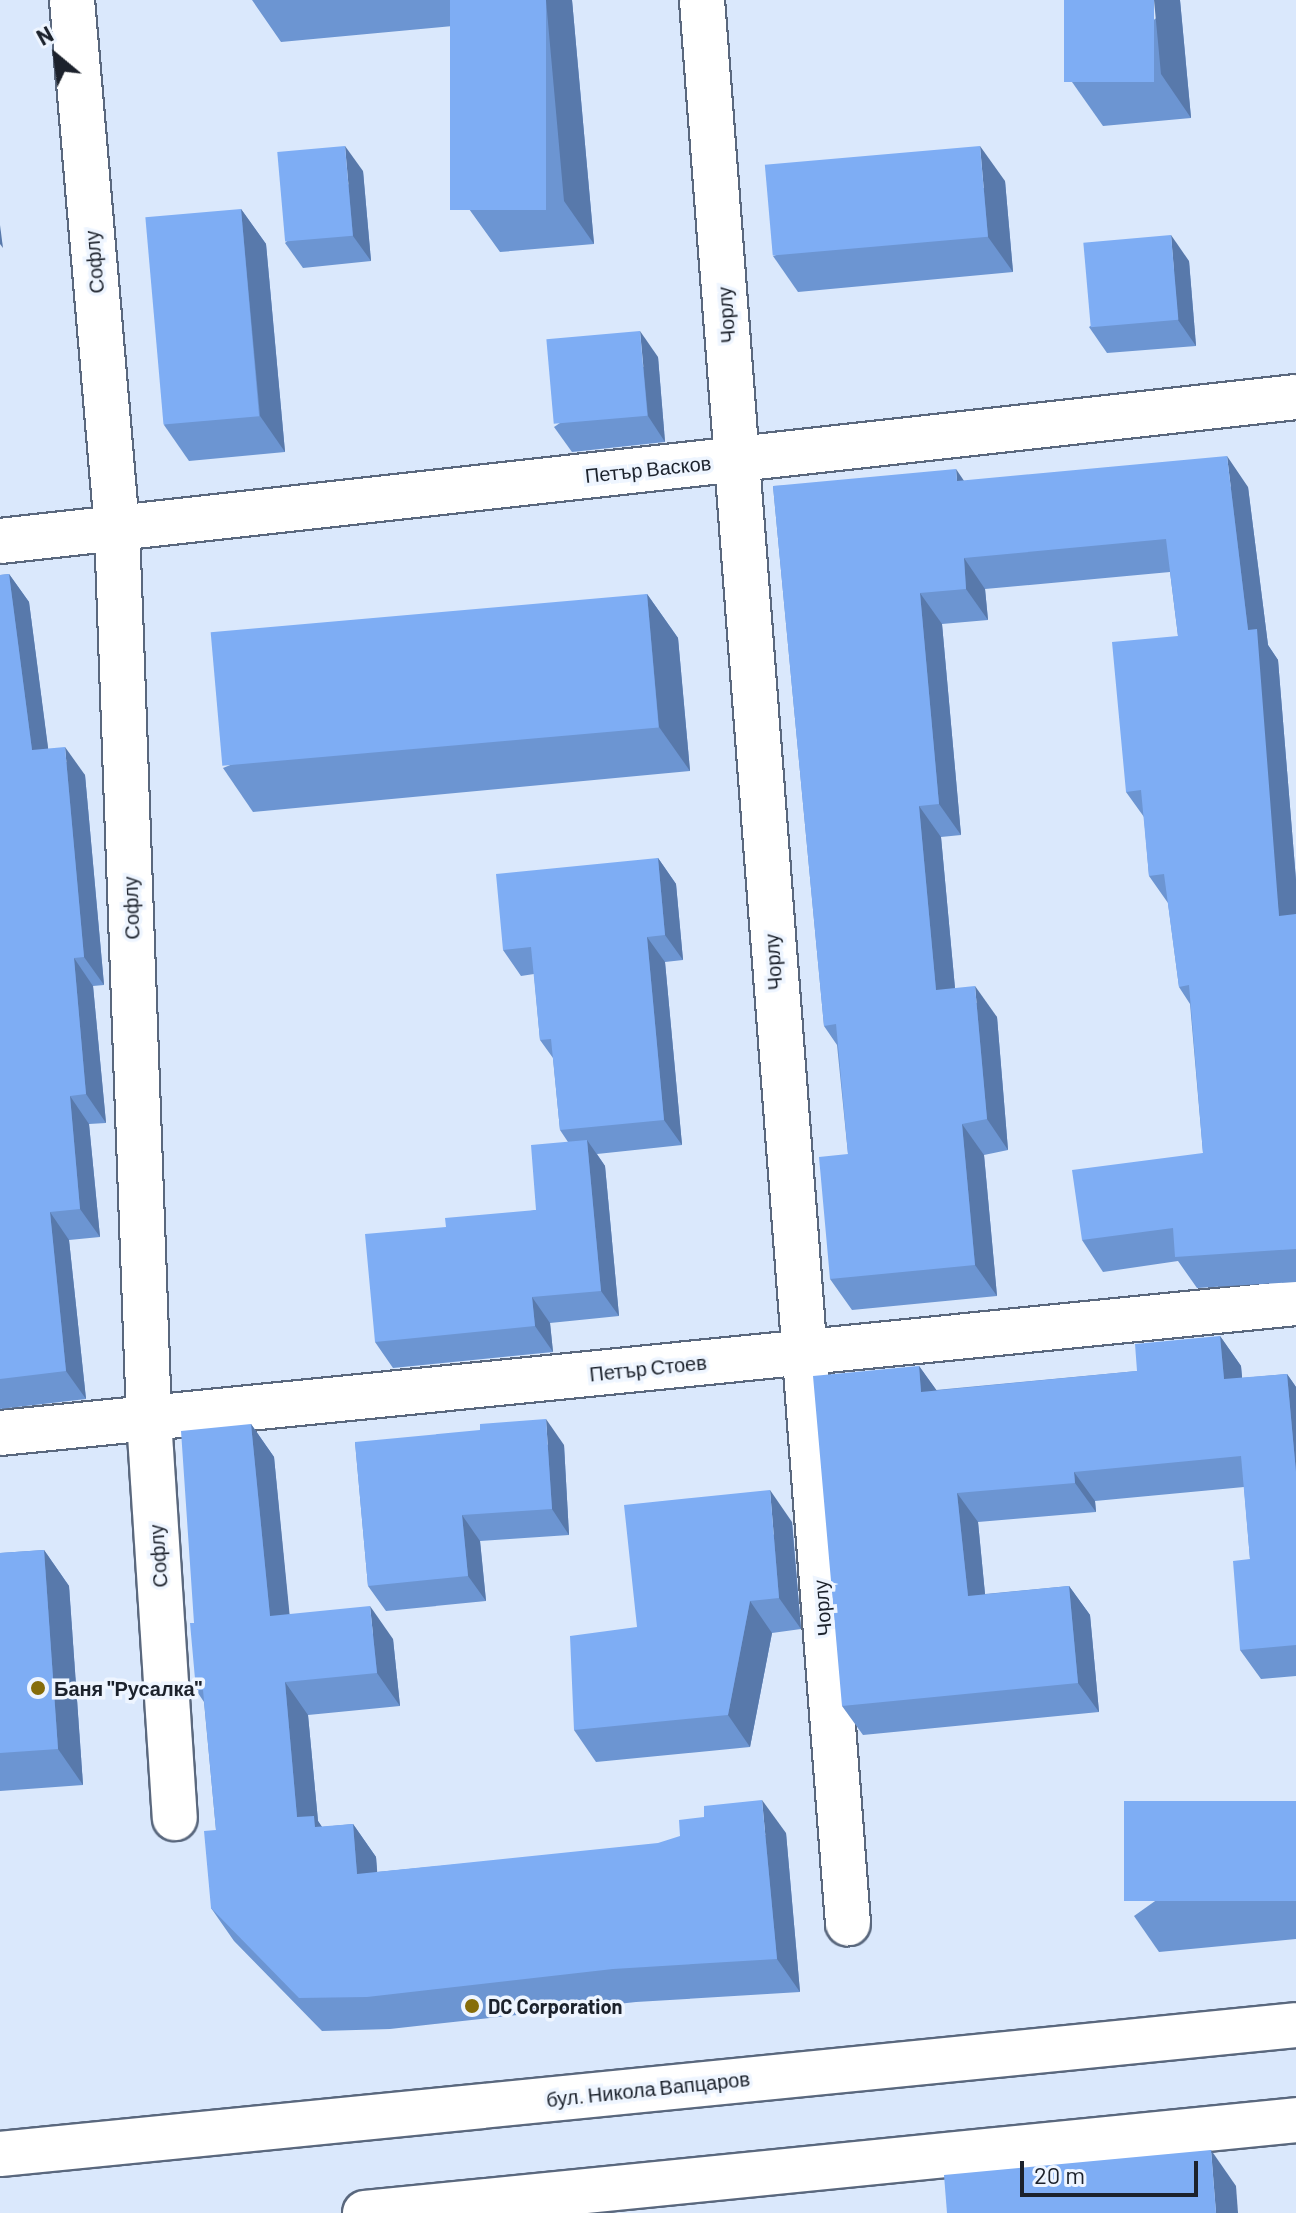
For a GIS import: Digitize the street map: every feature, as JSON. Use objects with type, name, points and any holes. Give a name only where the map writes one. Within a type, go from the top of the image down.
[{"type":"street","name":"Софлу","points":[[72,0],[117,528],[149,1419],[175,1818]]},
{"type":"street","name":"Чорлу","points":[[702,0],[801,1353],[848,1923]]},
{"type":"street","name":"Петър Васков","points":[[0,541],[1296,397]]},
{"type":"street","name":"Петър Стоев","points":[[0,1433],[1296,1303]]},
{"type":"street","name":"бул. Никола Вапцаров","points":[[0,2154],[1296,2025]]},
{"type":"street","points":[[365,2213],[1296,2120]]},
{"type":"building","points":[[450,0],[546,0],[546,210],[450,210]]},
{"type":"building","points":[[1064,0],[1154,0],[1154,82],[1064,82]]},
{"type":"building","points":[[345,146],[353,236],[285,242],[277,152]]},
{"type":"building","points":[[980,146],[988,237],[773,255],[765,165]]},
{"type":"building","points":[[241,209],[259,416],[163,425],[145,217]]},
{"type":"building","points":[[1171,235],[1178,320],[1091,327],[1083,243]]},
{"type":"building","points":[[640,331],[647,416],[554,424],[546,339]]},
{"type":"building","points":[[1227,456],[1248,630],[1257,629],[1279,916],[1296,914],[1296,1249],[1175,1257],[1173,1228],[1082,1240],[1072,1170],[1203,1153],[1189,985],[1179,987],[1164,874],[1149,876],[1141,790],[1126,792],[1112,642],[1178,636],[1166,539],[964,558],[966,589],[920,593],[939,804],[919,806],[936,990],[975,986],[987,1119],[962,1124],[975,1265],[830,1279],[819,1157],[848,1154],[836,1024],[824,1026],[773,486],[956,469],[957,481]]},
{"type":"building","points":[[9,574],[32,750],[65,747],[84,957],[74,958],[86,1094],[70,1096],[80,1209],[50,1212],[66,1371],[0,1379],[0,575]]},
{"type":"building","points":[[647,594],[659,727],[222,766],[211,632]]},
{"type":"building","points":[[658,858],[665,935],[647,937],[664,1120],[560,1130],[551,1039],[540,1040],[531,947],[503,950],[496,874]]},
{"type":"building","points":[[587,1140],[601,1291],[532,1297],[535,1326],[375,1342],[365,1234],[446,1227],[445,1218],[536,1210],[531,1145]]},
{"type":"building","points":[[1220,1336],[1224,1379],[1287,1374],[1296,1472],[1296,1645],[1240,1650],[1233,1561],[1250,1559],[1241,1456],[1074,1472],[1075,1483],[957,1493],[968,1596],[1069,1586],[1078,1683],[842,1706],[813,1376],[919,1366],[921,1392],[1137,1371],[1135,1344]]},
{"type":"building","points":[[546,1419],[552,1509],[462,1515],[468,1576],[368,1586],[355,1442],[480,1430],[480,1424]]},
{"type":"building","points":[[251,1424],[270,1616],[370,1606],[377,1673],[285,1682],[297,1817],[314,1816],[315,1827],[353,1824],[357,1874],[658,1843],[680,1836],[679,1820],[704,1817],[704,1806],[762,1800],[777,1959],[613,1969],[367,1997],[299,1998],[211,1908],[204,1831],[216,1830],[203,1690],[196,1690],[190,1623],[194,1623],[181,1431]]},
{"type":"building","points":[[770,1490],[779,1598],[750,1601],[728,1715],[574,1730],[570,1636],[637,1627],[624,1505]]},
{"type":"building","points":[[44,1550],[58,1749],[0,1753],[0,1553]]},
{"type":"building","points":[[1124,1801],[1296,1801],[1296,1901],[1124,1901]]},
{"type":"building","points":[[1211,2150],[1216,2213],[947,2213],[944,2175]]},
{"type":"place","name":"Баня \"Русалка\"","points":[[38,1688]]},
{"type":"place","name":"DC Corporation","points":[[472,2006]]}]
